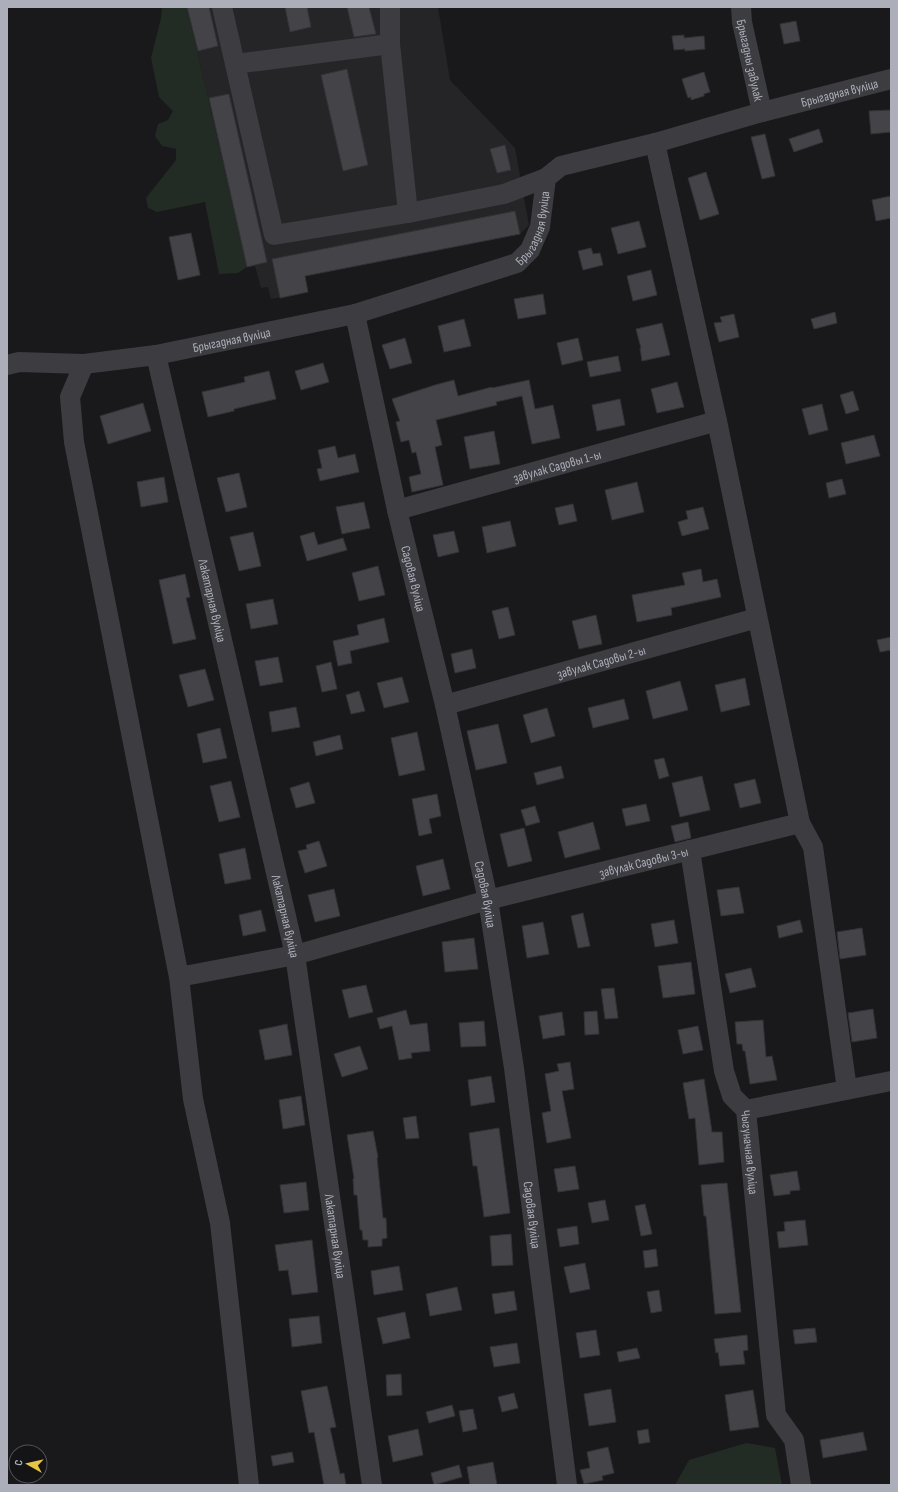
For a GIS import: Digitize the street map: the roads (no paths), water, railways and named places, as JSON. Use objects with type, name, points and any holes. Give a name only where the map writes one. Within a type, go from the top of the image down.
[{"type":"street","points":[[222,7],[274,235],[408,213],[504,194],[546,178]]},
{"type":"street","points":[[390,7],[390,44],[408,213]]},
{"type":"street","name":"Брыгадны завулак","points":[[741,7],[742,22],[762,112]]},
{"type":"street","points":[[235,64],[390,44]]},
{"type":"street","name":"Брыгадная вуліца","points":[[7,365],[19,362],[84,364],[156,355],[355,314],[517,263],[530,250],[540,227],[546,178],[562,166],[891,79]]},
{"type":"street","points":[[655,142],[717,421],[800,823],[813,847],[847,1089]]},
{"type":"street","name":"Садовая вуліца","points":[[355,314],[397,510],[445,704],[488,900],[514,1068],[567,1485]]},
{"type":"street","name":"Лакатарная вуліца","points":[[156,355],[295,956],[372,1485]]},
{"type":"street","points":[[84,364],[70,397],[74,442],[179,977],[194,1099],[220,1223],[250,1485]]},
{"type":"street","name":"завулак Садовы 1-ы","points":[[397,510],[717,421]]},
{"type":"street","name":"завулак Садовы 2-ы","points":[[445,704],[757,618]]},
{"type":"street","name":"завулак Садовы 3-ы","points":[[179,977],[295,956],[488,900],[800,823]]},
{"type":"street","name":"Чыгуначная вуліца","points":[[690,850],[724,1072],[732,1096],[746,1110],[776,1415],[794,1440],[801,1485]]},
{"type":"street","points":[[746,1110],[891,1081]]}]
